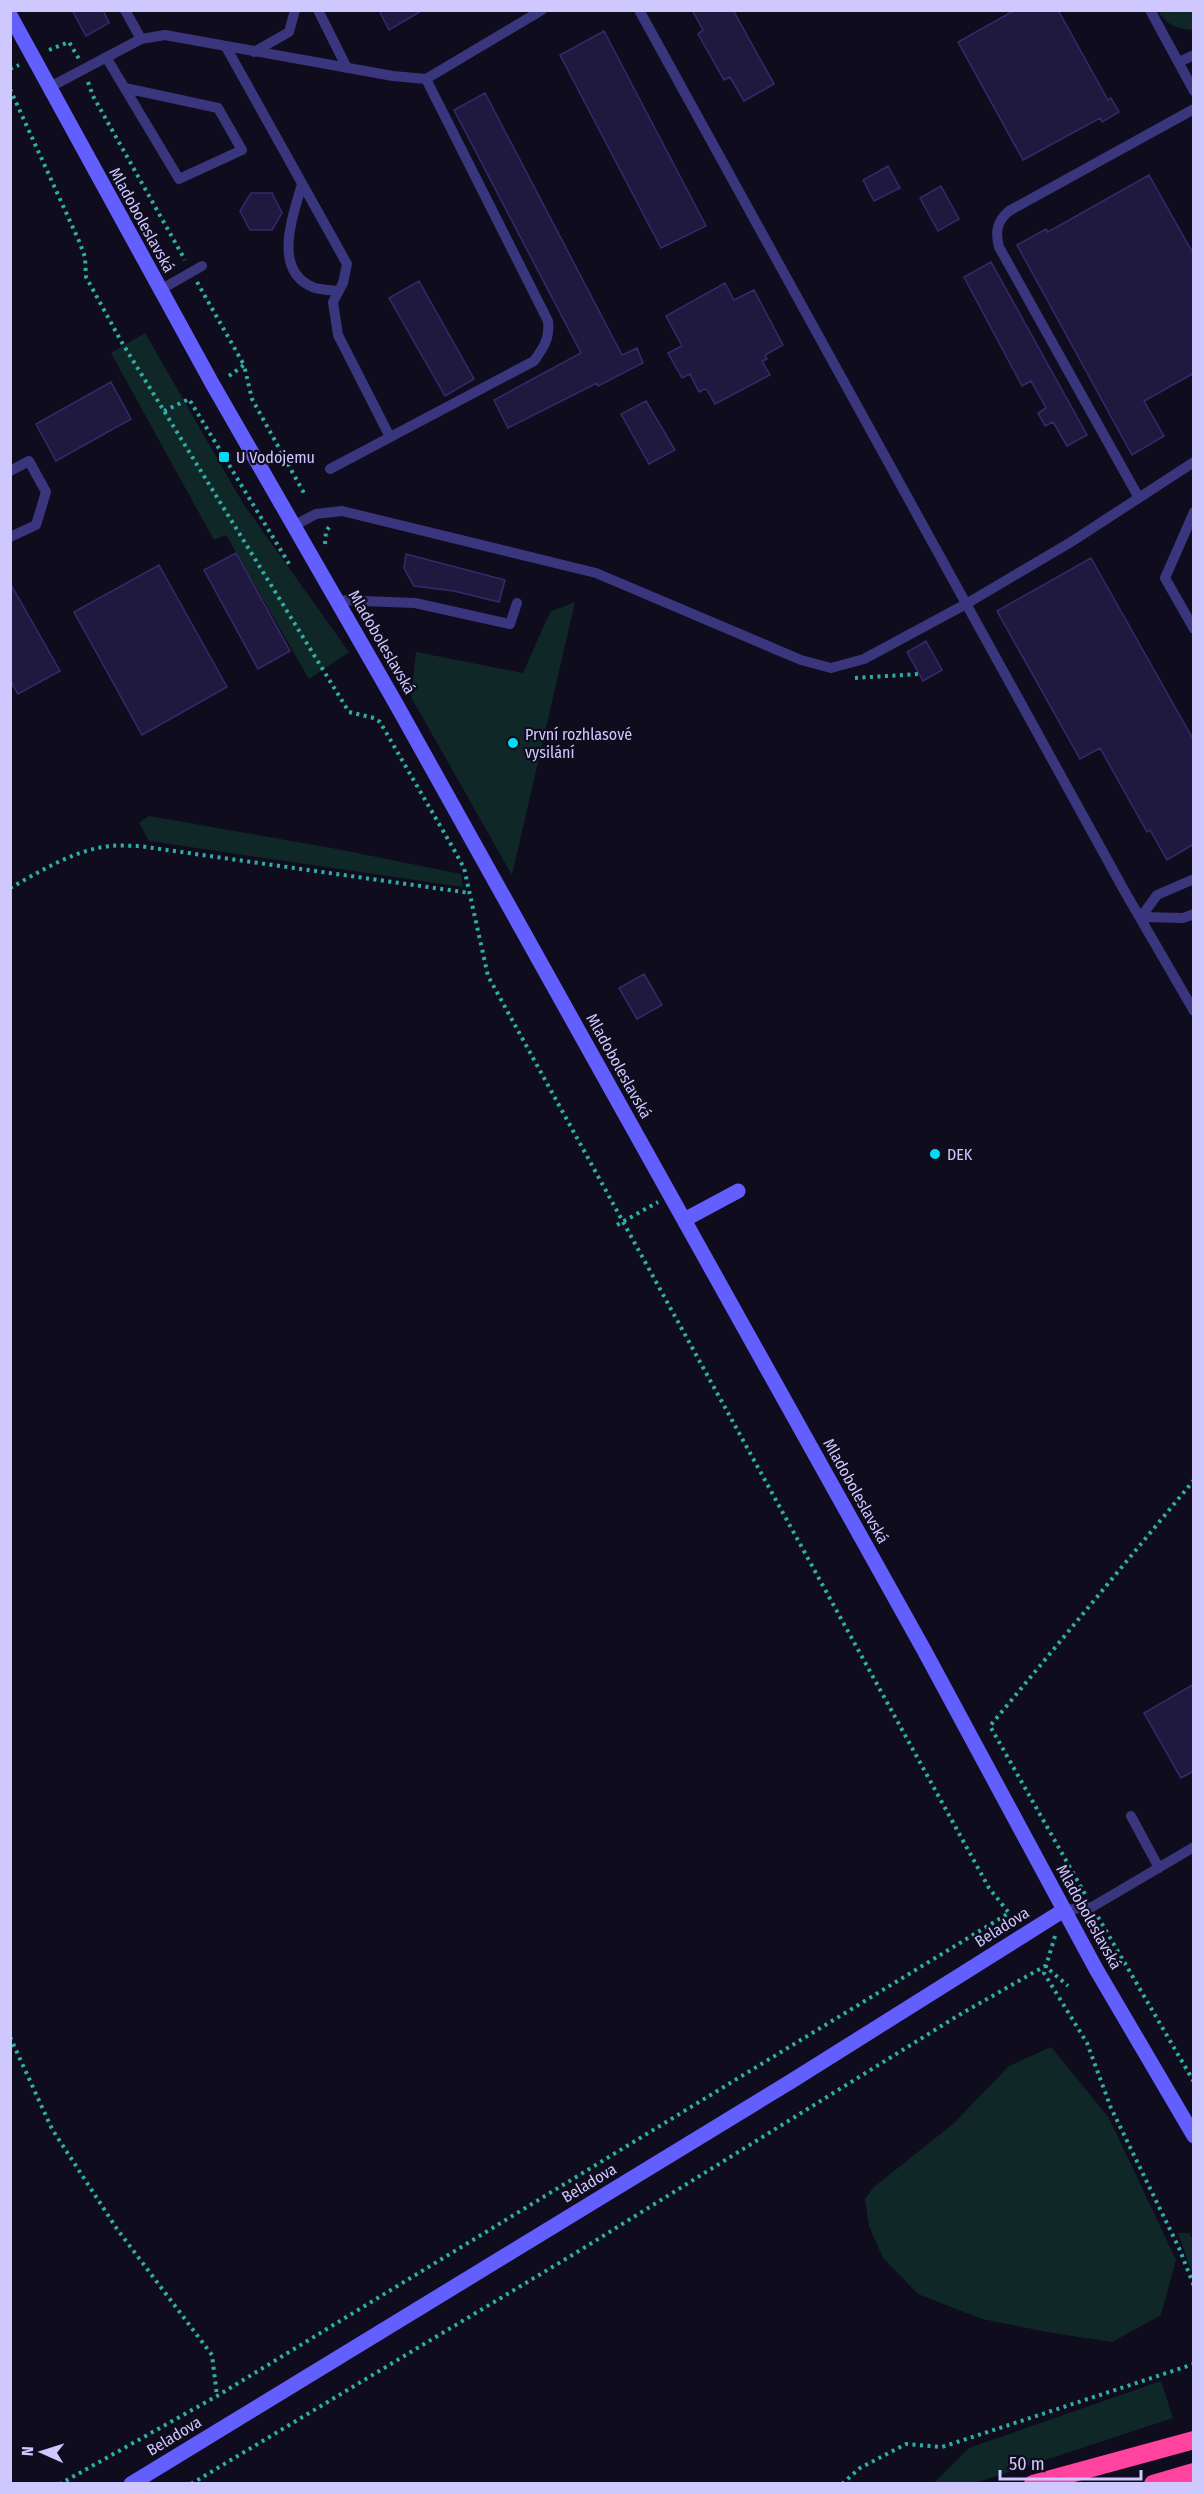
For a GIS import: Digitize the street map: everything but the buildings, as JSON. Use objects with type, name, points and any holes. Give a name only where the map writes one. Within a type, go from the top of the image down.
[{"type":"highway","points":[[1033,2484],[1193,2440]]},
{"type":"highway","points":[[1153,2484],[1194,2472]]},
{"type":"main road","name":"Mladoboleslavská","points":[[10,15],[160,290],[337,600],[924,1650],[1064,1910],[1194,2136]]},
{"type":"main road","points":[[684,1220],[738,1191]]},
{"type":"main road","name":"Beladova","points":[[131,2484],[790,2082],[1064,1910]]},
{"type":"lane","points":[[125,10],[141,39]]},
{"type":"lane","points":[[255,52],[289,32],[295,10]]},
{"type":"lane","points":[[318,10],[346,68]]},
{"type":"lane","points":[[50,87],[141,39],[165,35],[393,76],[426,79],[542,10]]},
{"type":"lane","points":[[639,10],[966,604],[1141,917],[1188,992],[1194,1011]]},
{"type":"lane","points":[[1150,10],[1194,91]]},
{"type":"lane","points":[[226,46],[347,264],[339,291],[333,302],[338,334],[390,437]]},
{"type":"lane","points":[[1179,62],[1194,55]]},
{"type":"lane","points":[[106,57],[124,88],[179,179],[242,150],[218,108],[124,88]]},
{"type":"lane","points":[[1179,62],[1194,65]]},
{"type":"lane","points":[[330,469],[534,361],[549,335],[548,321],[426,79]]},
{"type":"lane","points":[[1139,498],[999,247],[996,231],[998,223],[1009,211],[1194,109]]},
{"type":"lane","points":[[302,184],[289,238],[289,263],[300,279],[315,288],[339,291]]},
{"type":"lane","points":[[160,290],[202,266]]},
{"type":"lane","points":[[10,471],[29,461],[46,492],[36,525],[10,537]]},
{"type":"lane","points":[[293,526],[316,514],[342,511],[596,573],[801,660],[831,668],[864,659],[966,604],[1071,542],[1194,462]]},
{"type":"lane","points":[[1194,512],[1165,578],[1194,628]]},
{"type":"lane","points":[[337,600],[415,603],[510,624],[517,603]]},
{"type":"lane","points":[[1141,917],[1157,895],[1194,879]]},
{"type":"lane","points":[[1141,917],[1183,918],[1194,914]]},
{"type":"lane","points":[[1131,1816],[1159,1868]]},
{"type":"lane","points":[[1064,1910],[1092,1907],[1194,1847]]},
{"type":"path","points":[[49,50],[69,42],[85,69],[93,96],[244,365],[252,399],[305,495]]},
{"type":"path","points":[[10,69],[19,65]]},
{"type":"path","points":[[10,89],[79,241],[85,256],[86,277],[164,411],[349,712],[374,718],[380,722],[464,868],[488,976],[989,1888],[1009,1913],[217,2396],[60,2484]]},
{"type":"path","points":[[229,376],[244,365]]},
{"type":"path","points":[[164,411],[189,399],[291,567]]},
{"type":"path","points":[[326,548],[324,542],[326,531],[334,524]]},
{"type":"path","points":[[853,678],[919,674]]},
{"type":"path","points":[[10,888],[55,864],[82,853],[110,846],[139,846],[470,893]]},
{"type":"path","points":[[617,1225],[670,1196]]},
{"type":"path","points":[[1194,1480],[990,1726],[1194,2082]]},
{"type":"path","points":[[1064,1910],[1044,1972],[1087,2043],[1111,2108],[1179,2248],[1194,2286]]},
{"type":"path","points":[[1045,1966],[1068,1986]]},
{"type":"path","points":[[191,2484],[574,2254],[959,2015],[1045,1966]]},
{"type":"path","points":[[10,2037],[51,2129],[117,2229],[212,2355],[217,2396]]},
{"type":"path","points":[[842,2484],[860,2468],[906,2444],[942,2447],[1194,2364]]},
{"type":"green space","points":[[1158,11],[1193,11],[1193,30],[1173,25],[1165,20]]},
{"type":"green space","points":[[145,333],[244,505],[349,652],[309,679],[226,535],[214,540],[111,353]]},
{"type":"green space","points":[[575,602],[512,875],[411,697],[416,652],[523,673],[550,612]]},
{"type":"green space","points":[[149,816],[337,849],[461,874],[463,887],[149,841],[139,823]]},
{"type":"green space","points":[[1051,2047],[1109,2118],[1176,2260],[1161,2315],[1112,2342],[982,2319],[918,2294],[883,2258],[869,2226],[865,2199],[874,2187],[953,2124],[1009,2066]]},
{"type":"green space","points":[[1178,2233],[1189,2233],[1193,2240],[1193,2275]]},
{"type":"green space","points":[[1161,2381],[1173,2418],[975,2483],[934,2483],[969,2448]]},
{"type":"place","name":"U Vodojemu","points":[[224,457]]},
{"type":"place","name":"První rozhlasové vysilání","points":[[513,743]]},
{"type":"place","name":"DEK","points":[[935,1154]]}]
